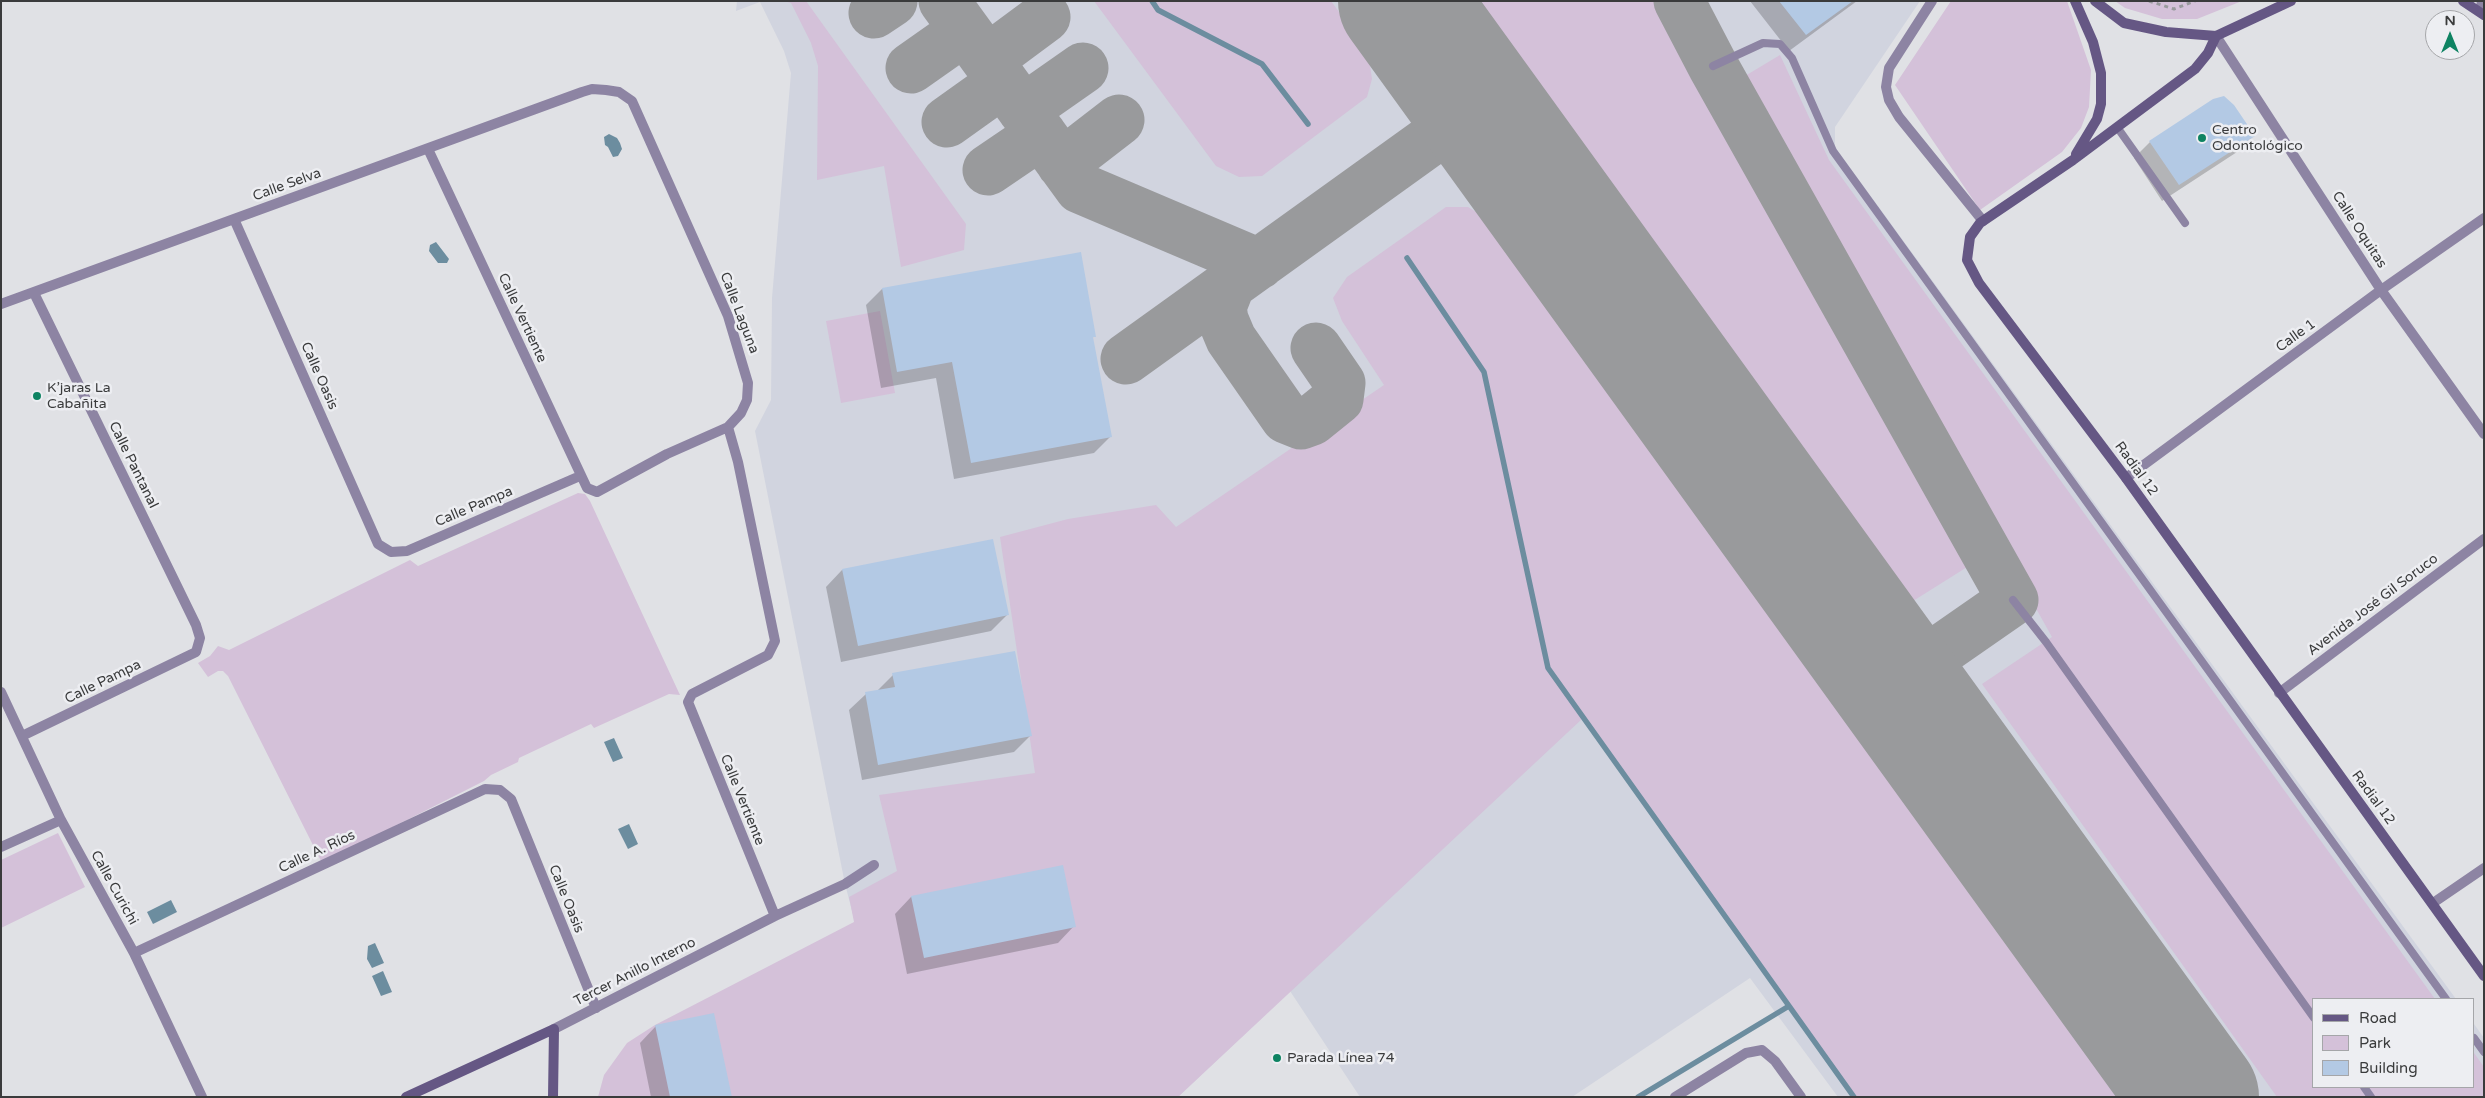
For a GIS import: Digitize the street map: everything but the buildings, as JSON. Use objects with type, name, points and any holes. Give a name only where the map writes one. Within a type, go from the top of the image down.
[{"type":"street","points":[[1932,1],[1889,68],[1886,86],[1889,100],[1899,116],[1983,221]]},
{"type":"street","points":[[2073,160],[2094,126],[2101,104],[2101,73],[2093,42],[2075,1]]},
{"type":"street","points":[[2095,1],[2124,22],[2166,32],[2216,36],[2291,1]]},
{"type":"street","points":[[2463,1],[2481,10]]},
{"type":"street","name":"Radial 12","points":[[2216,36],[2208,52],[2195,69],[2073,160],[1983,221],[1970,237],[1967,260],[1979,283],[2126,478],[2278,693],[2433,903],[2484,976]]},
{"type":"street","name":"Calle Oquitas","points":[[2216,36],[2381,290],[2484,434]]},
{"type":"street","name":"Calle Laguna","points":[[582,92],[592,89],[619,92],[632,101],[728,316],[748,383],[747,400],[741,413],[728,427]]},
{"type":"street","name":"Calle Selva","points":[[1,304],[582,92]]},
{"type":"street","name":"Calle Vertiente","points":[[428,149],[587,488],[597,492],[667,454],[728,427],[738,462],[775,641],[768,655],[692,694],[688,702],[690,711],[775,916]]},
{"type":"street","name":"Calle 1","points":[[2126,478],[2381,290],[2484,218]]},
{"type":"street","name":"Calle Oasis","points":[[234,219],[378,544]]},
{"type":"street","name":"Calle Pantanal","points":[[34,293],[196,625],[200,638],[196,652]]},
{"type":"street","name":"Calle Pampa","points":[[378,544],[391,552],[407,551],[580,476]]},
{"type":"street","name":"Avenida José Gil Soruco","points":[[2278,693],[2484,539]]},
{"type":"street","name":"Calle Pampa","points":[[22,736],[196,652]]},
{"type":"street","name":"Calle Curichi","points":[[1,692],[61,820],[134,953],[202,1097]]},
{"type":"street","name":"Calle A. Ríos","points":[[134,953],[485,789],[500,790],[511,799]]},
{"type":"street","name":"Calle Oasis","points":[[511,799],[596,1008]]},
{"type":"street","points":[[1,847],[61,820]]},
{"type":"street","name":"Tercer Anillo Interno","points":[[406,1097],[554,1029],[775,916],[845,884],[874,865]]},
{"type":"street","points":[[2433,903],[2484,868]]},
{"type":"street","points":[[553,1097],[554,1029]]},
{"type":"street","points":[[1675,1097],[1746,1053],[1762,1050],[1775,1061],[1801,1097]]},
{"type":"lane","points":[[1713,66],[1763,44],[1780,44],[1792,58],[1833,152],[2445,998]]},
{"type":"lane","points":[[2117,127],[2185,223]]},
{"type":"lane","points":[[2013,600],[2046,642],[2312,1015]]},
{"type":"lane","points":[[2475,1039],[2484,1052]]},
{"type":"path","points":[[2149,1],[2174,9],[2194,1]]},
{"type":"shaded area","points":[[737,1],[1920,1],[1835,127],[1835,147],[2455,998],[2312,998],[2312,1088],[2475,1088],[2475,1025],[2484,1038],[2484,1097],[1838,1097],[1750,978],[1572,1097],[1360,1097],[1290,991],[1178,1097],[855,922],[845,884],[755,431],[771,400],[772,298],[791,73],[784,51],[760,2],[736,11]]},
{"type":"green space","points":[[784,1],[806,1],[966,224],[964,250],[901,267],[884,166],[817,180],[818,66],[811,43],[791,3]]},
{"type":"green space","points":[[1094,1],[1331,1],[1368,52],[1372,79],[1367,97],[1262,176],[1239,177],[1216,166]]},
{"type":"green space","points":[[1468,1],[1660,1],[1972,564],[1913,601]]},
{"type":"green space","points":[[1951,1],[2067,1],[2091,70],[2089,107],[2081,128],[2062,152],[1980,210],[1895,85]]},
{"type":"green space","points":[[2115,1],[2242,1],[2197,19],[2162,19],[2125,8]]},
{"type":"green space","points":[[1780,55],[1829,160],[2434,998],[2312,998],[2312,1088],[2475,1088],[2475,1054],[2484,1067],[2484,1097],[2277,1097],[1982,684],[2052,637],[1740,79]]},
{"type":"green space","points":[[1446,207],[1468,207],[1494,223],[2124,1097],[1854,1097],[1582,719],[1178,1097],[598,1097],[604,1075],[627,1043],[655,1025],[854,922],[849,897],[897,871],[879,795],[1035,773],[1000,537],[1068,519],[1156,505],[1176,527],[1384,385],[1342,321],[1333,298],[1347,277]]},
{"type":"green space","points":[[880,311],[895,393],[841,403],[826,321]]},
{"type":"green space","points":[[578,493],[585,494],[590,501],[680,695],[669,694],[594,728],[591,724],[519,758],[518,762],[491,775],[484,781],[322,863],[228,676],[223,671],[218,671],[208,677],[198,663],[210,656],[218,646],[229,650],[410,560],[418,566]]},
{"type":"green space","points":[[58,833],[85,887],[1,928],[1,860]]},
{"type":"water","points":[[609,134],[617,138],[620,143],[622,149],[618,156],[613,157],[605,145],[604,137]]},
{"type":"water","points":[[436,242],[449,259],[447,263],[438,263],[429,251],[430,245]]},
{"type":"water","points":[[614,738],[623,758],[613,762],[604,742]]},
{"type":"water","points":[[629,824],[638,844],[628,849],[618,829]]},
{"type":"water","points":[[171,900],[177,912],[153,924],[147,912]]},
{"type":"water","points":[[375,943],[384,963],[372,968],[367,959],[368,946]]},
{"type":"water","points":[[383,971],[392,992],[381,996],[372,976]]},
{"type":"waterway","points":[[1152,1],[1158,10],[1262,64],[1308,124]]},
{"type":"waterway","points":[[1407,258],[1484,372],[1548,668],[1854,1097]]},
{"type":"waterway","points":[[1638,1097],[1789,1006]]},
{"type":"taxiway","points":[[874,13],[892,1]]},
{"type":"taxiway","points":[[944,1],[1080,188],[1259,264]]},
{"type":"taxiway","points":[[1679,1],[1713,66],[2013,600],[1895,682]]},
{"type":"taxiway","points":[[987,60],[1045,17]]},
{"type":"taxiway","points":[[911,68],[965,30]]},
{"type":"taxiway","points":[[1023,110],[1083,68]]},
{"type":"taxiway","points":[[947,122],[1003,82]]},
{"type":"taxiway","points":[[1126,359],[1478,106]]},
{"type":"taxiway","points":[[1062,164],[1119,120]]},
{"type":"taxiway","points":[[988,170],[1041,134]]},
{"type":"taxiway","points":[[1230,284],[1221,307],[1223,320],[1231,339],[1286,418],[1301,424],[1312,420],[1338,399],[1340,383],[1316,348]]},
{"type":"runway","points":[[1402,1],[2195,1097]]},
{"type":"place","name":"Centro Odontológico","points":[[2202,138]]},
{"type":"place","name":"K’jaras La Cabañita","points":[[37,396]]},
{"type":"place","name":"Parada Línea 74","points":[[1277,1058]]}]
